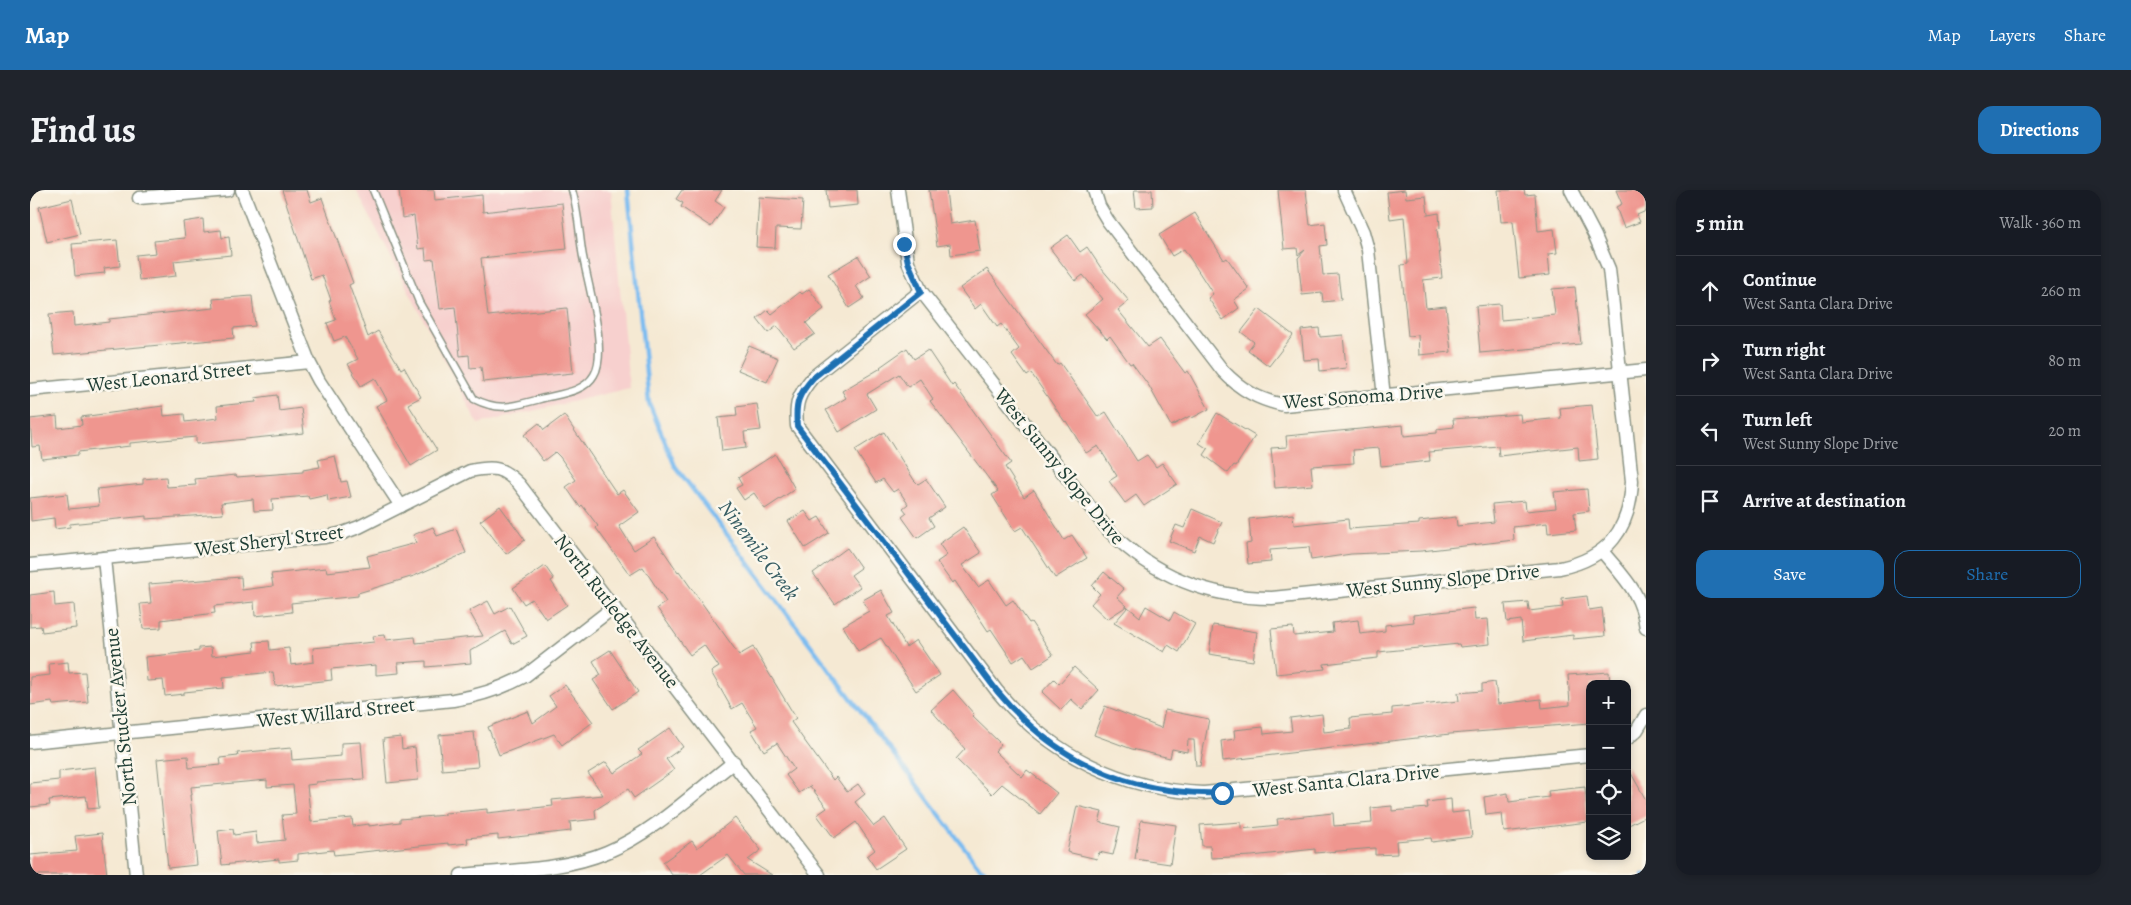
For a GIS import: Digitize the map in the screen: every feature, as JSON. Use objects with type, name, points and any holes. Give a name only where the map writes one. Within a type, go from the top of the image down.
[{"type":"street","points":[[139,198],[228,190]]},
{"type":"street","points":[[242,190],[309,362],[319,381],[401,506]]},
{"type":"street","name":"West Sunny Slope Drive","points":[[898,190],[908,262],[921,292],[1108,530],[1121,543],[1150,565],[1183,582],[1235,596],[1272,598],[1578,565],[1602,551],[1619,532],[1627,516],[1631,499],[1632,481],[1609,270],[1599,244],[1571,190]]},
{"type":"street","name":"West Sonoma Drive","points":[[1094,190],[1099,206],[1108,221],[1223,372],[1236,384],[1258,398],[1284,405],[1384,397],[1646,370]]},
{"type":"street","points":[[1344,190],[1363,232],[1368,250],[1384,397]]},
{"type":"street","name":"West Santa Clara Drive","points":[[921,292],[813,378],[801,391],[798,399],[796,408],[797,426],[997,691],[1048,742],[1098,770],[1132,783],[1168,791],[1204,793],[1586,755]]},
{"type":"street","name":"West Leonard Street","points":[[30,390],[309,362]]},
{"type":"street","name":"West Sheryl Street","points":[[30,565],[343,534],[470,471],[495,469]]},
{"type":"street","name":"North Rutledge Avenue","points":[[495,469],[506,472],[519,484],[820,875]]},
{"type":"street","points":[[1602,551],[1638,596],[1644,612],[1646,628]]},
{"type":"street","name":"North Stucker Avenue","points":[[104,558],[136,875]]},
{"type":"street","name":"West Willard Street","points":[[30,742],[453,700],[477,696],[510,684],[525,676],[614,607]]},
{"type":"street","points":[[1631,735],[1637,730],[1646,715]]},
{"type":"street","points":[[461,875],[553,866],[580,861],[607,852],[646,831],[734,762]]},
{"type":"lane","points":[[373,190],[419,302],[474,399],[490,407],[509,407],[584,387],[595,374],[599,352],[593,303],[572,190]]},
{"type":"shaded area","points":[[356,190],[611,190],[629,388],[478,424]]},
{"type":"building","points":[[282,190],[307,190],[311,202],[322,198],[353,283],[349,285],[368,337],[378,331],[401,369],[404,367],[421,397],[408,404],[437,450],[411,466],[376,406],[387,400],[375,378],[361,386],[348,364],[358,359],[345,337],[334,341],[327,323],[336,320],[329,301],[331,300],[322,275],[311,279]]},
{"type":"building","points":[[399,190],[434,190],[435,200],[482,195],[483,212],[562,203],[567,249],[481,258],[488,316],[567,308],[573,373],[483,382],[481,367],[470,368],[469,355],[460,356],[455,307],[440,309],[434,259],[426,260],[425,248],[418,249],[414,216],[402,218]]},
{"type":"building","points":[[682,190],[722,190],[715,201],[724,207],[711,227],[681,207],[683,203],[676,199]]},
{"type":"building","points":[[826,190],[857,190],[858,205],[828,208]]},
{"type":"building","points":[[929,190],[946,190],[950,224],[975,220],[980,251],[951,255],[950,244],[937,246]]},
{"type":"building","points":[[1134,190],[1152,190],[1153,207],[1136,208]]},
{"type":"building","points":[[1278,190],[1306,190],[1310,225],[1325,223],[1327,245],[1320,246],[1323,275],[1338,274],[1341,300],[1323,302],[1322,293],[1302,295],[1298,258],[1305,250],[1298,255],[1297,248],[1284,249]]},
{"type":"building","points":[[1405,190],[1406,198],[1426,196],[1428,215],[1439,213],[1440,228],[1437,229],[1442,278],[1423,280],[1426,308],[1446,306],[1451,352],[1419,355],[1418,335],[1408,336],[1401,265],[1408,264],[1404,217],[1390,219],[1387,192]]},
{"type":"building","points":[[1498,190],[1524,190],[1525,195],[1535,194],[1538,231],[1554,229],[1557,253],[1548,254],[1550,275],[1519,278],[1513,221],[1501,222]]},
{"type":"building","points":[[1616,190],[1646,190],[1646,211],[1637,215],[1640,222],[1624,228],[1616,207],[1622,204]]},
{"type":"building","points":[[759,197],[803,200],[801,229],[776,228],[775,248],[756,247]]},
{"type":"building","points":[[72,199],[80,234],[47,242],[39,207]]},
{"type":"building","points":[[1195,213],[1224,260],[1227,258],[1249,289],[1234,300],[1239,308],[1223,320],[1208,298],[1213,294],[1184,249],[1172,256],[1159,235]]},
{"type":"building","points":[[203,219],[204,232],[221,230],[222,238],[229,237],[231,255],[174,261],[176,276],[139,280],[136,255],[156,253],[154,241],[185,238],[183,222]]},
{"type":"building","points":[[1068,235],[1080,252],[1087,247],[1101,268],[1129,301],[1118,310],[1148,347],[1160,339],[1185,373],[1188,371],[1209,409],[1171,426],[1149,386],[1132,363],[1130,364],[1110,336],[1107,339],[1085,314],[1103,299],[1083,275],[1075,281],[1050,248]]},
{"type":"building","points":[[117,240],[120,266],[104,268],[105,273],[75,276],[72,244]]},
{"type":"building","points":[[858,256],[871,276],[856,286],[864,298],[849,308],[828,274]]},
{"type":"building","points":[[987,269],[1057,365],[1060,363],[1098,417],[1106,412],[1137,461],[1147,455],[1156,467],[1162,463],[1177,484],[1144,506],[1136,495],[1125,503],[1109,481],[1117,476],[1098,446],[1086,453],[1066,421],[1031,373],[1027,376],[1012,355],[1019,349],[1001,324],[997,327],[981,304],[975,309],[960,288]]},
{"type":"building","points":[[1575,287],[1581,344],[1480,353],[1476,306],[1500,304],[1501,320],[1555,315],[1552,289]]},
{"type":"building","points":[[809,289],[824,309],[806,323],[815,334],[794,348],[777,326],[768,333],[757,319],[768,310],[772,314],[800,292],[802,294]]},
{"type":"building","points":[[252,296],[255,326],[233,328],[234,338],[54,355],[49,314],[73,312],[74,326],[109,322],[109,319],[214,308],[213,299]]},
{"type":"building","points":[[1259,309],[1293,335],[1269,366],[1248,350],[1254,342],[1241,332]]},
{"type":"building","points":[[1319,328],[1320,337],[1343,335],[1346,368],[1320,371],[1319,359],[1304,360],[1301,330]]},
{"type":"building","points":[[749,346],[778,358],[767,382],[738,370]]},
{"type":"building","points":[[907,348],[914,359],[928,350],[952,386],[954,384],[1011,463],[1005,467],[1024,497],[1034,490],[1064,540],[1072,535],[1087,558],[1055,578],[1022,527],[1015,531],[992,495],[998,491],[930,401],[933,399],[920,379],[908,387],[899,374],[867,394],[876,409],[839,432],[826,410],[846,398],[842,391],[881,368]]},
{"type":"building","points":[[277,395],[279,411],[301,408],[304,433],[196,444],[196,437],[130,443],[130,446],[78,452],[78,455],[42,459],[40,446],[32,447],[30,419],[57,416],[58,428],[82,425],[81,417],[163,406],[164,416],[184,414],[185,422],[218,418],[217,406],[256,402],[255,398]]},
{"type":"building","points":[[757,404],[761,430],[744,432],[746,448],[722,451],[718,418],[737,416],[736,407]]},
{"type":"building","points":[[1592,405],[1598,459],[1579,461],[1578,447],[1499,456],[1498,446],[1429,452],[1430,461],[1381,466],[1379,448],[1353,450],[1354,463],[1311,466],[1313,485],[1275,488],[1271,448],[1287,447],[1286,436],[1403,425],[1404,436],[1437,433],[1437,429],[1454,427],[1453,419],[1520,414],[1521,422],[1561,418],[1560,408]]},
{"type":"building","points":[[1217,413],[1255,436],[1236,466],[1234,465],[1228,473],[1204,455],[1208,449],[1199,443]]},
{"type":"building","points":[[564,415],[617,494],[623,490],[639,512],[619,526],[634,550],[654,537],[739,655],[753,647],[796,718],[791,722],[833,780],[836,777],[847,792],[858,784],[865,794],[855,802],[874,826],[885,818],[906,849],[876,869],[867,856],[875,850],[856,822],[834,838],[817,815],[827,808],[810,786],[799,793],[786,775],[794,769],[777,743],[764,751],[751,730],[757,727],[742,703],[732,709],[711,672],[719,667],[704,645],[690,655],[657,608],[666,602],[643,567],[630,575],[596,528],[598,526],[582,505],[580,507],[566,487],[576,480],[560,457],[555,452],[543,461],[524,435],[539,423],[544,430]]},
{"type":"building","points":[[884,432],[914,480],[918,484],[926,479],[945,507],[929,518],[934,526],[917,538],[902,517],[907,513],[903,508],[908,504],[898,489],[893,492],[883,479],[876,483],[855,450]]},
{"type":"building","points":[[775,454],[795,489],[765,509],[754,493],[744,500],[736,488],[742,485],[738,478]]},
{"type":"building","points":[[335,456],[341,482],[347,481],[351,497],[328,501],[327,495],[309,499],[308,496],[272,499],[273,510],[254,511],[253,499],[221,503],[223,514],[146,519],[146,516],[70,524],[70,527],[55,529],[54,518],[31,521],[30,498],[67,494],[69,509],[99,506],[97,489],[143,484],[143,479],[166,477],[167,487],[196,485],[195,479],[303,472],[303,470],[320,467],[318,460]]},
{"type":"building","points":[[1587,489],[1589,511],[1574,513],[1576,530],[1548,533],[1547,523],[1513,527],[1514,540],[1422,551],[1351,554],[1311,560],[1309,547],[1270,550],[1271,562],[1248,564],[1246,544],[1251,543],[1249,519],[1293,514],[1294,525],[1348,519],[1349,529],[1419,524],[1419,521],[1456,517],[1457,526],[1494,522],[1492,504],[1525,501],[1526,511],[1556,508],[1554,492]]},
{"type":"building","points":[[500,506],[525,540],[506,554],[480,521]]},
{"type":"building","points":[[1192,509],[1222,522],[1213,542],[1200,536],[1194,551],[1169,541],[1176,525],[1184,528]]},
{"type":"building","points":[[805,511],[812,521],[819,517],[829,533],[805,548],[788,521]]},
{"type":"building","points":[[433,527],[437,536],[456,529],[466,553],[414,576],[358,593],[358,596],[291,603],[292,612],[255,616],[254,602],[214,606],[215,613],[161,620],[161,628],[143,629],[140,604],[151,603],[149,584],[241,577],[242,590],[273,586],[271,574],[326,568],[327,572],[370,567],[367,556],[416,543],[413,535]]},
{"type":"building","points":[[963,527],[981,553],[962,565],[978,587],[989,580],[1006,605],[1013,600],[1029,623],[1031,622],[1053,655],[1033,668],[1024,655],[1013,662],[991,629],[988,631],[955,581],[952,583],[937,562],[947,555],[939,544]]},
{"type":"building","points":[[847,548],[861,568],[851,575],[860,587],[835,604],[813,573]]},
{"type":"building","points":[[545,566],[554,579],[551,581],[567,605],[546,619],[532,599],[524,604],[513,588]]},
{"type":"building","points":[[1104,572],[1124,589],[1117,597],[1127,606],[1107,619],[1091,604],[1100,594],[1092,586]]},
{"type":"building","points":[[881,590],[894,613],[888,616],[906,647],[916,640],[940,675],[916,691],[881,638],[858,651],[843,626],[869,611],[863,600]]},
{"type":"building","points":[[54,592],[55,606],[74,604],[76,628],[42,632],[41,626],[30,627],[30,595]]},
{"type":"building","points":[[1587,596],[1589,610],[1602,608],[1605,636],[1573,639],[1573,635],[1523,641],[1521,620],[1507,622],[1505,604],[1528,602],[1529,611],[1563,607],[1562,599]]},
{"type":"building","points":[[488,601],[495,614],[510,606],[527,636],[512,644],[505,631],[470,651],[471,663],[426,667],[426,661],[398,663],[399,673],[376,675],[376,665],[331,669],[332,680],[275,686],[273,672],[223,677],[224,688],[165,696],[163,680],[147,681],[145,657],[199,651],[199,648],[211,647],[212,656],[255,651],[254,642],[269,641],[270,650],[289,648],[291,665],[314,662],[313,648],[374,642],[373,636],[385,635],[386,640],[415,637],[416,643],[483,636],[469,611]]},
{"type":"building","points":[[1146,606],[1170,620],[1174,612],[1195,624],[1179,652],[1168,645],[1164,652],[1114,623],[1128,607],[1140,617]]},
{"type":"building","points":[[1474,608],[1475,620],[1488,619],[1490,644],[1460,647],[1459,644],[1378,652],[1378,658],[1324,664],[1325,669],[1276,674],[1271,629],[1293,627],[1294,636],[1333,632],[1332,623],[1358,620],[1360,634],[1385,631],[1385,625],[1414,622],[1413,615]]},
{"type":"building","points":[[1213,625],[1257,632],[1253,661],[1209,654]]},
{"type":"building","points":[[610,650],[638,692],[613,709],[593,680],[601,675],[593,661]]},
{"type":"building","points":[[68,662],[69,673],[85,672],[88,702],[53,705],[52,702],[30,705],[30,677],[50,675],[49,664]]},
{"type":"building","points":[[1074,667],[1099,690],[1082,709],[1071,699],[1061,710],[1042,692],[1054,679],[1059,684]]},
{"type":"building","points":[[1609,672],[1610,680],[1586,680],[1586,723],[1450,734],[1223,761],[1221,741],[1235,739],[1234,730],[1263,727],[1264,734],[1292,731],[1290,718],[1322,714],[1324,732],[1351,729],[1350,718],[1392,714],[1392,708],[1459,701],[1458,693],[1482,691],[1482,684],[1495,682],[1498,704],[1541,699],[1542,708],[1570,705],[1568,675]]},
{"type":"building","points":[[565,685],[593,722],[562,745],[554,734],[499,755],[488,727],[528,711],[533,723],[556,706],[549,696]]},
{"type":"building","points":[[953,690],[974,714],[972,716],[1001,744],[995,751],[1022,777],[1027,770],[1057,793],[1040,814],[1002,784],[992,794],[956,759],[965,749],[931,710]]},
{"type":"building","points":[[1105,706],[1161,728],[1165,710],[1209,719],[1200,766],[1196,766],[1194,740],[1188,740],[1187,752],[1172,749],[1170,758],[1132,749],[1094,735]]},
{"type":"building","points":[[670,728],[683,747],[666,759],[674,770],[634,798],[628,789],[595,810],[596,819],[570,822],[571,831],[498,839],[498,835],[467,838],[468,843],[448,845],[448,843],[334,855],[333,850],[298,854],[298,860],[279,862],[279,859],[222,865],[218,831],[233,829],[234,835],[256,832],[257,843],[285,840],[282,815],[296,814],[293,785],[267,787],[267,780],[191,787],[192,795],[190,795],[197,865],[168,868],[157,759],[188,756],[189,768],[221,765],[220,758],[238,756],[237,753],[291,748],[292,760],[341,756],[341,743],[361,742],[364,779],[316,782],[316,784],[307,785],[311,822],[352,818],[353,826],[369,824],[369,826],[400,822],[400,819],[445,815],[445,813],[487,809],[487,813],[553,806],[552,800],[603,795],[588,773],[606,762],[614,773],[642,754],[638,750]]},
{"type":"building","points":[[474,732],[478,767],[442,770],[439,735]]},
{"type":"building","points":[[401,737],[402,749],[415,747],[418,780],[387,783],[383,739]]},
{"type":"building","points":[[95,767],[99,808],[88,809],[86,796],[49,800],[50,805],[30,807],[30,783],[59,780],[59,771]]},
{"type":"building","points":[[1631,773],[1646,800],[1646,816],[1631,824]]},
{"type":"building","points":[[1585,787],[1586,822],[1504,832],[1502,813],[1486,815],[1484,797],[1508,793],[1509,802],[1549,797],[1548,791]]},
{"type":"building","points":[[1451,799],[1452,813],[1469,811],[1472,837],[1432,842],[1431,838],[1396,841],[1397,854],[1375,855],[1375,848],[1315,853],[1315,849],[1252,856],[1211,858],[1210,846],[1202,846],[1200,825],[1241,822],[1241,829],[1278,825],[1277,819],[1333,813],[1334,826],[1372,823],[1371,808],[1392,806],[1392,811],[1428,808],[1427,802]]},
{"type":"building","points":[[1077,806],[1102,812],[1099,822],[1120,827],[1113,855],[1099,852],[1097,859],[1067,852]]},
{"type":"building","points":[[735,818],[761,850],[748,860],[772,875],[744,875],[728,855],[700,875],[672,875],[663,862],[692,841],[697,848]]},
{"type":"building","points":[[1141,820],[1176,825],[1170,864],[1135,859]]},
{"type":"building","points":[[102,833],[107,875],[30,875],[30,855],[77,851],[75,836]]},
{"type":"waterway","name":"Ninemile Creek","points":[[628,190],[649,403],[675,466],[980,868],[992,875]]},
{"type":"route","points":[[904,244],[908,262],[921,292],[813,378],[801,391],[796,408],[797,426],[997,691],[1008,705],[1034,730],[1065,753],[1098,770],[1132,783],[1150,788],[1186,793],[1222,793]]}]
